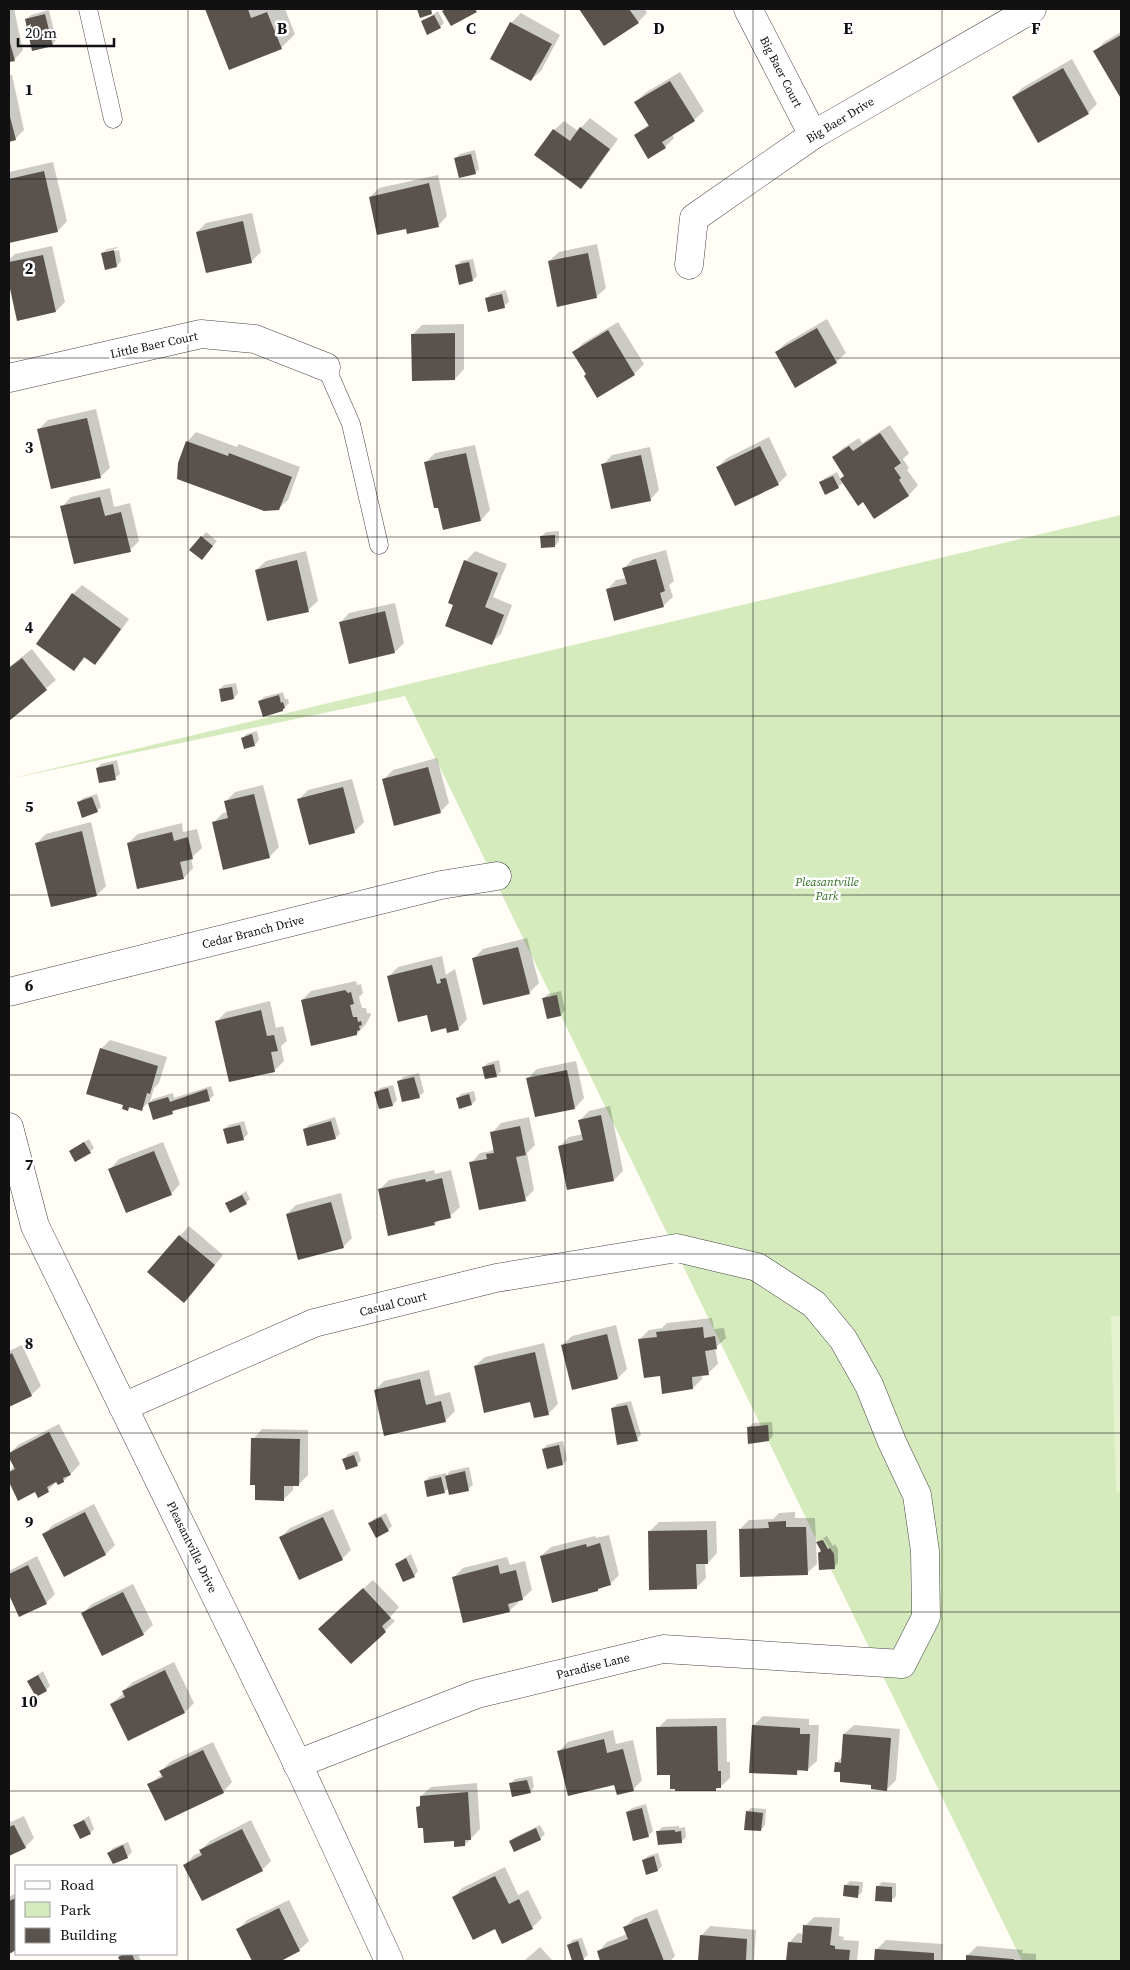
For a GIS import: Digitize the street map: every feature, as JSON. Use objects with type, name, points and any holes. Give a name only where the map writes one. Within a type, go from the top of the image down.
[{"type":"street","name":"Big Baer Court","points":[[748,9],[813,135]]},
{"type":"street","name":"Big Baer Drive","points":[[689,265],[694,218],[813,135],[1032,9]]},
{"type":"street","name":"Little Baer Court","points":[[9,378],[201,334],[255,339],[326,367]]},
{"type":"street","name":"Cedar Branch Drive","points":[[9,992],[441,885],[497,876]]},
{"type":"street","name":"Pleasantville Drive","points":[[9,1127],[35,1226],[297,1764],[389,1961]]},
{"type":"street","name":"Casual Court","points":[[123,1407],[314,1323],[496,1278],[677,1248],[757,1267],[814,1304],[844,1339],[865,1377],[892,1442],[917,1495],[925,1550],[926,1617],[902,1664]]},
{"type":"street","name":"Paradise Lane","points":[[297,1764],[477,1694],[663,1649],[902,1664]]},
{"type":"lane","points":[[88,9],[113,119]]},
{"type":"lane","points":[[326,367],[351,424],[379,545]]},
{"type":"green space","name":"Pleasantville Park","points":[[1121,515],[1121,1961],[1022,1961],[405,696],[9,779]]},
{"type":"green space","points":[[1111,1316],[1121,1316],[1121,1491],[1116,1492]]},
{"type":"building","points":[[205,9],[248,9],[251,18],[267,12],[282,49],[229,70]]},
{"type":"building","points":[[417,9],[431,9],[432,14],[420,18]]},
{"type":"building","points":[[446,9],[475,9],[477,12],[451,26],[442,11]]},
{"type":"building","points":[[579,9],[629,9],[639,23],[604,46]]},
{"type":"building","points":[[45,14],[53,46],[32,51],[25,19]]},
{"type":"building","points":[[434,15],[441,28],[427,35],[421,21]]},
{"type":"building","points":[[510,22],[552,44],[531,81],[490,59]]},
{"type":"building","points":[[1121,35],[1121,96],[1120,97],[1093,51]]},
{"type":"building","points":[[9,39],[15,61],[9,62]]},
{"type":"building","points":[[1063,68],[1089,114],[1038,143],[1012,97]]},
{"type":"building","points":[[670,81],[695,121],[662,142],[666,148],[648,159],[634,135],[649,126],[634,102]]},
{"type":"building","points":[[9,113],[16,140],[9,142]]},
{"type":"building","points":[[580,127],[610,149],[581,189],[534,155],[553,129],[570,141]]},
{"type":"building","points":[[471,154],[476,174],[459,178],[454,158]]},
{"type":"building","points":[[44,171],[58,232],[9,243],[9,179]]},
{"type":"building","points":[[429,183],[439,227],[407,234],[406,229],[377,235],[369,197]]},
{"type":"building","points":[[243,221],[252,263],[206,273],[196,232]]},
{"type":"building","points":[[114,250],[117,267],[105,270],[101,253]]},
{"type":"building","points":[[588,253],[597,298],[557,307],[548,261]]},
{"type":"building","points":[[43,255],[56,312],[17,321],[9,284],[9,262]]},
{"type":"building","points":[[469,262],[473,281],[459,285],[455,265]]},
{"type":"building","points":[[502,294],[505,308],[488,312],[485,298]]},
{"type":"building","points":[[817,328],[837,363],[795,388],[775,352]]},
{"type":"building","points":[[608,330],[635,375],[597,398],[584,376],[586,374],[572,352]]},
{"type":"building","points":[[455,333],[455,380],[412,381],[411,334]]},
{"type":"building","points":[[87,418],[101,478],[51,489],[37,429]]},
{"type":"building","points":[[880,433],[901,463],[894,468],[909,496],[874,519],[863,502],[858,506],[840,479],[844,476],[832,457],[849,446],[853,451]]},
{"type":"building","points":[[186,441],[228,456],[229,453],[292,477],[279,510],[264,511],[177,479],[178,463]]},
{"type":"building","points":[[760,446],[779,485],[735,506],[716,467]]},
{"type":"building","points":[[466,453],[481,521],[443,530],[438,508],[434,508],[424,462]]},
{"type":"building","points":[[641,455],[651,501],[611,509],[601,464]]},
{"type":"building","points":[[833,476],[839,488],[825,495],[819,482]]},
{"type":"building","points":[[100,497],[105,516],[121,512],[131,552],[74,564],[60,506]]},
{"type":"building","points":[[555,535],[555,547],[541,548],[540,536]]},
{"type":"building","points":[[201,536],[213,546],[202,560],[189,550]]},
{"type":"building","points":[[656,559],[665,591],[660,593],[664,607],[614,621],[606,589],[627,584],[622,568]]},
{"type":"building","points":[[297,560],[309,612],[267,621],[255,570]]},
{"type":"building","points":[[464,560],[498,573],[485,607],[504,615],[492,645],[445,626],[453,605],[448,603]]},
{"type":"building","points":[[72,593],[121,629],[95,665],[84,657],[74,671],[36,644]]},
{"type":"building","points":[[385,611],[395,653],[349,664],[339,622]]},
{"type":"building","points":[[22,658],[47,690],[9,721],[9,668]]},
{"type":"building","points":[[232,687],[234,699],[221,702],[219,689]]},
{"type":"building","points":[[279,695],[281,703],[283,702],[285,708],[283,711],[263,717],[258,701]]},
{"type":"building","points":[[252,734],[255,746],[244,749],[241,738]]},
{"type":"building","points":[[113,764],[116,780],[99,783],[96,768]]},
{"type":"building","points":[[428,767],[441,813],[394,826],[382,779]]},
{"type":"building","points":[[343,787],[355,833],[309,845],[297,799]]},
{"type":"building","points":[[254,794],[270,858],[223,870],[212,822],[228,818],[224,801]]},
{"type":"building","points":[[92,797],[98,812],[82,818],[77,802]]},
{"type":"building","points":[[82,831],[97,896],[51,907],[35,843]]},
{"type":"building","points":[[172,832],[174,841],[188,837],[193,859],[180,862],[184,879],[137,889],[127,843]]},
{"type":"building","points":[[518,947],[530,994],[483,1005],[472,958]]},
{"type":"building","points":[[432,965],[437,984],[441,983],[440,979],[446,978],[459,1030],[447,1033],[446,1028],[431,1032],[427,1015],[398,1022],[387,976]]},
{"type":"building","points":[[345,990],[348,993],[351,992],[354,1004],[350,1005],[353,1017],[357,1017],[358,1022],[361,1021],[362,1025],[359,1026],[360,1030],[357,1031],[357,1035],[311,1046],[301,1000]]},
{"type":"building","points":[[557,995],[561,1016],[547,1019],[542,998]]},
{"type":"building","points":[[261,1010],[267,1036],[274,1035],[278,1051],[271,1052],[275,1072],[229,1082],[215,1021]]},
{"type":"building","points":[[100,1048],[158,1066],[150,1094],[147,1093],[142,1111],[129,1107],[128,1111],[122,1109],[123,1105],[86,1094]]},
{"type":"building","points":[[494,1064],[497,1077],[485,1079],[482,1067]]},
{"type":"building","points":[[567,1070],[575,1109],[535,1117],[526,1078]]},
{"type":"building","points":[[414,1077],[420,1098],[402,1102],[397,1081]]},
{"type":"building","points":[[388,1088],[393,1106],[379,1109],[374,1092]]},
{"type":"building","points":[[207,1089],[210,1101],[172,1111],[173,1114],[153,1120],[148,1103],[168,1097],[170,1102]]},
{"type":"building","points":[[469,1094],[472,1105],[459,1109],[456,1098]]},
{"type":"building","points":[[601,1115],[614,1181],[567,1190],[558,1146],[583,1140],[578,1120]]},
{"type":"building","points":[[331,1121],[336,1139],[307,1146],[303,1129]]},
{"type":"building","points":[[240,1125],[244,1140],[227,1144],[223,1129]]},
{"type":"building","points":[[520,1126],[526,1155],[516,1157],[526,1201],[479,1210],[469,1162],[487,1159],[486,1154],[494,1153],[490,1132]]},
{"type":"building","points":[[84,1142],[91,1153],[75,1162],[69,1151]]},
{"type":"building","points":[[154,1151],[172,1195],[126,1213],[108,1169]]},
{"type":"building","points":[[442,1178],[451,1218],[434,1222],[435,1225],[388,1236],[378,1189],[425,1179],[426,1182]]},
{"type":"building","points":[[242,1195],[247,1204],[230,1213],[225,1203]]},
{"type":"building","points":[[331,1202],[344,1248],[298,1260],[286,1214]]},
{"type":"building","points":[[179,1235],[215,1265],[184,1303],[147,1272]]},
{"type":"building","points":[[703,1327],[704,1338],[715,1336],[717,1349],[705,1351],[709,1375],[692,1377],[693,1389],[662,1394],[660,1376],[644,1378],[638,1339],[657,1337],[656,1332]]},
{"type":"building","points":[[607,1334],[618,1379],[572,1390],[561,1345]]},
{"type":"building","points":[[535,1352],[549,1415],[534,1418],[530,1402],[484,1413],[474,1366]]},
{"type":"building","points":[[12,1353],[32,1396],[9,1407],[9,1355]]},
{"type":"building","points":[[420,1379],[426,1405],[441,1401],[446,1422],[384,1436],[374,1390]]},
{"type":"building","points":[[627,1405],[638,1441],[617,1445],[611,1408]]},
{"type":"building","points":[[768,1425],[769,1441],[748,1444],[747,1427]]},
{"type":"building","points":[[49,1432],[71,1475],[63,1478],[64,1482],[58,1485],[56,1482],[47,1487],[49,1492],[38,1498],[35,1492],[18,1501],[9,1482],[9,1472],[15,1469],[9,1458],[9,1453]]},
{"type":"building","points":[[251,1438],[300,1439],[299,1486],[284,1486],[284,1501],[255,1500],[255,1485],[250,1485]]},
{"type":"building","points":[[559,1445],[563,1465],[547,1469],[542,1449]]},
{"type":"building","points":[[354,1455],[358,1466],[346,1470],[342,1459]]},
{"type":"building","points":[[465,1471],[469,1491],[449,1495],[445,1476]]},
{"type":"building","points":[[441,1477],[445,1493],[427,1497],[424,1481]]},
{"type":"building","points":[[85,1512],[106,1555],[64,1577],[42,1534]]},
{"type":"building","points":[[323,1517],[343,1560],[299,1580],[279,1537]]},
{"type":"building","points":[[381,1517],[389,1531],[376,1538],[368,1523]]},
{"type":"building","points":[[786,1521],[786,1527],[806,1527],[808,1575],[740,1577],[739,1529],[769,1528],[768,1522]]},
{"type":"building","points":[[707,1530],[708,1564],[696,1564],[697,1589],[649,1590],[648,1531]]},
{"type":"building","points":[[823,1540],[828,1549],[830,1548],[834,1554],[835,1569],[819,1570],[818,1553],[821,1551],[816,1542]]},
{"type":"building","points":[[600,1543],[611,1585],[598,1589],[598,1591],[552,1603],[540,1556],[586,1544],[587,1547]]},
{"type":"building","points":[[406,1558],[415,1577],[403,1582],[395,1564]]},
{"type":"building","points":[[28,1565],[47,1604],[19,1617],[9,1595],[9,1574]]},
{"type":"building","points":[[498,1565],[500,1574],[516,1570],[523,1600],[508,1604],[510,1612],[463,1623],[452,1577]]},
{"type":"building","points":[[363,1588],[391,1618],[382,1626],[386,1632],[351,1664],[318,1629]]},
{"type":"building","points":[[123,1592],[144,1635],[102,1656],[81,1613]]},
{"type":"building","points":[[165,1670],[185,1713],[128,1741],[110,1704],[125,1697],[122,1691]]},
{"type":"building","points":[[38,1675],[47,1691],[36,1697],[27,1681]]},
{"type":"building","points":[[752,1725],[800,1728],[800,1734],[810,1734],[808,1771],[797,1770],[797,1775],[749,1773]]},
{"type":"building","points":[[717,1726],[718,1771],[721,1771],[721,1788],[716,1788],[716,1791],[675,1791],[675,1789],[670,1789],[670,1775],[657,1775],[656,1727]]},
{"type":"building","points":[[843,1734],[891,1738],[887,1791],[871,1789],[871,1785],[840,1782],[840,1772],[834,1772],[835,1762],[841,1763]]},
{"type":"building","points":[[604,1739],[607,1753],[623,1749],[634,1791],[617,1795],[614,1785],[568,1796],[557,1751]]},
{"type":"building","points":[[203,1750],[224,1793],[165,1821],[147,1784],[163,1777],[159,1771]]},
{"type":"building","points":[[527,1780],[531,1793],[512,1797],[509,1783]]},
{"type":"building","points":[[468,1792],[471,1840],[465,1840],[465,1846],[454,1847],[454,1841],[424,1843],[423,1828],[418,1828],[416,1807],[420,1806],[420,1796]]},
{"type":"building","points":[[642,1808],[649,1837],[633,1841],[626,1812]]},
{"type":"building","points":[[746,1811],[763,1813],[761,1831],[744,1830]]},
{"type":"building","points":[[84,1820],[91,1834],[80,1839],[73,1825]]},
{"type":"building","points":[[14,1825],[26,1848],[9,1856],[9,1827]]},
{"type":"building","points":[[536,1828],[541,1840],[514,1852],[509,1841]]},
{"type":"building","points":[[242,1829],[263,1871],[202,1901],[183,1865],[202,1855],[199,1850]]},
{"type":"building","points":[[675,1830],[675,1832],[681,1831],[682,1843],[658,1845],[656,1831]]},
{"type":"building","points":[[123,1845],[128,1858],[113,1864],[107,1853]]},
{"type":"building","points":[[654,1856],[658,1871],[646,1875],[642,1860]]},
{"type":"building","points":[[495,1876],[509,1904],[519,1899],[533,1929],[502,1944],[495,1929],[473,1940],[452,1897]]},
{"type":"building","points":[[844,1885],[859,1886],[858,1898],[843,1896]]},
{"type":"building","points":[[876,1886],[892,1887],[892,1902],[875,1901]]},
{"type":"building","points":[[15,1898],[15,1951],[9,1954],[9,1901]]},
{"type":"building","points":[[279,1908],[300,1951],[281,1961],[252,1961],[236,1929]]},
{"type":"building","points":[[647,1918],[664,1961],[600,1961],[597,1951],[628,1939],[623,1927]]},
{"type":"building","points":[[803,1925],[832,1927],[830,1945],[835,1946],[835,1949],[850,1950],[849,1961],[786,1961],[788,1942],[802,1943]]},
{"type":"building","points":[[700,1935],[747,1939],[746,1961],[698,1961]]},
{"type":"building","points":[[578,1941],[584,1960],[572,1961],[567,1945]]},
{"type":"building","points":[[875,1949],[934,1953],[934,1961],[874,1961]]},
{"type":"building","points":[[132,1955],[135,1961],[120,1961],[118,1957]]},
{"type":"building","points":[[966,1955],[1014,1959],[1014,1961],[966,1961]]}]
